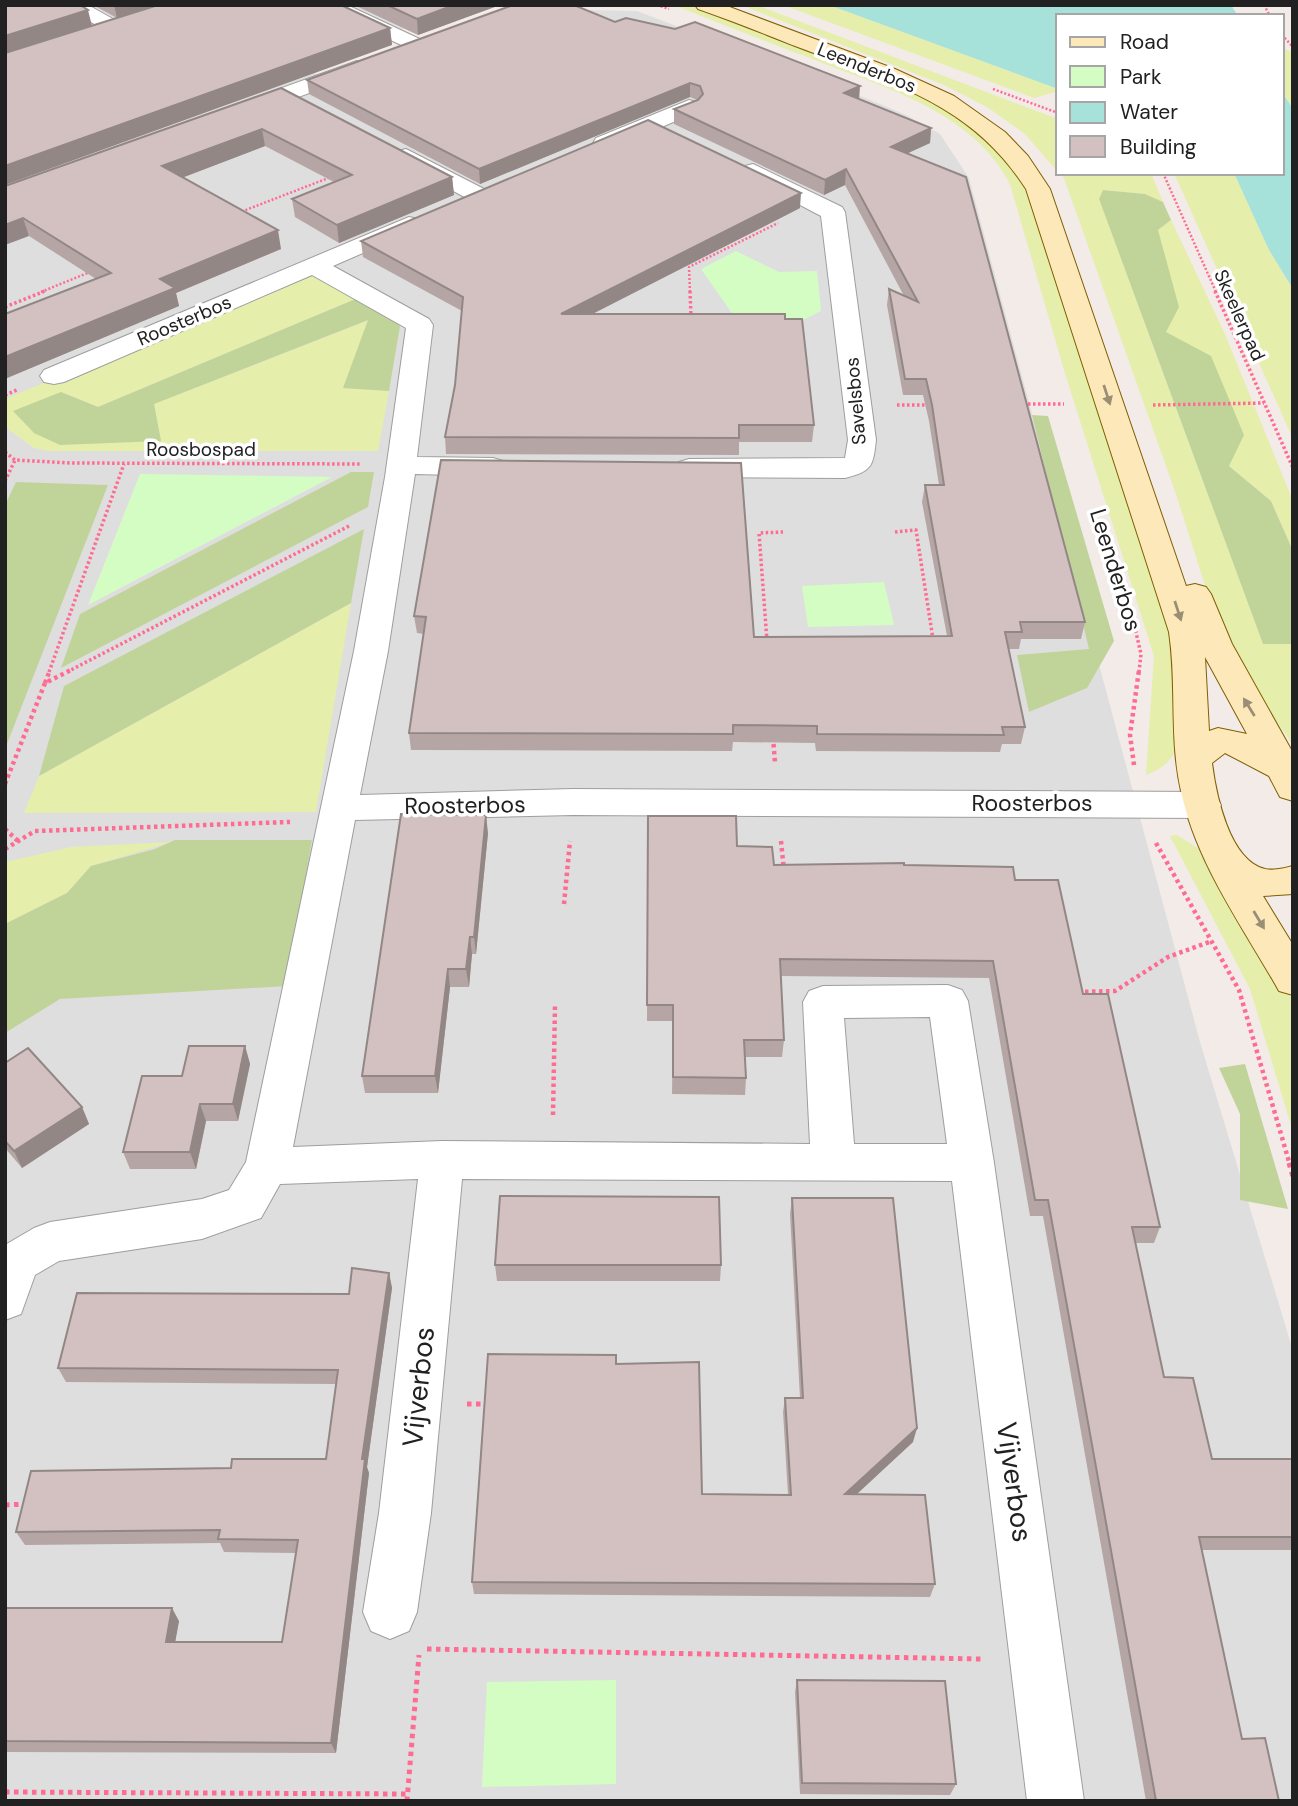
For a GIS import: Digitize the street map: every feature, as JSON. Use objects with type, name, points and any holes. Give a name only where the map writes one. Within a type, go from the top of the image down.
[{"type":"main road","name":"Leenderbos","points":[[705,5],[935,95],[990,128],[1026,166],[1042,202],[1185,632],[1190,659],[1191,728],[1203,805],[1220,856],[1293,980]]},
{"type":"main road","name":"Leenderbos","points":[[729,5],[926,81],[957,96],[1021,137],[1044,163],[1056,187],[1206,626],[1288,778]]},
{"type":"main road","points":[[1195,758],[1218,740],[1233,742],[1288,778]]},
{"type":"main road","points":[[1220,856],[1246,879],[1268,884],[1293,880]]},
{"type":"street","points":[[72,5],[122,26],[91,37]]},
{"type":"street","points":[[330,5],[417,45]]},
{"type":"street","points":[[224,117],[440,37]]},
{"type":"street","points":[[286,94],[308,106]]},
{"type":"street","points":[[587,149],[690,107]]},
{"type":"street","points":[[648,124],[683,140]]},
{"type":"street","points":[[391,149],[478,195]]},
{"type":"street","points":[[729,160],[820,203]]},
{"type":"street","points":[[453,205],[503,185]]},
{"type":"street","name":"Savelsbos","points":[[667,468],[845,468],[859,463],[862,440],[833,212],[820,203]]},
{"type":"street","name":"Roosterbos","points":[[54,376],[428,216]]},
{"type":"street","points":[[5,1299],[16,1263],[50,1242],[202,1219],[245,1204],[267,1166],[371,651],[421,325],[314,265]]},
{"type":"street","points":[[400,465],[520,467]]},
{"type":"street","name":"Roosterbos","points":[[340,808],[573,802],[1203,805]]},
{"type":"street","name":"Vijverbos","points":[[833,1162],[824,1002],[948,1001],[972,1163],[1056,1801]]},
{"type":"street","points":[[267,1166],[442,1160],[972,1163]]},
{"type":"street","name":"Vijverbos","points":[[390,1612],[417,1404],[442,1160]]},
{"type":"path","points":[[234,215],[391,149]]},
{"type":"path","name":"Skeelerpad","points":[[1164,175],[1293,468]]},
{"type":"path","points":[[691,322],[690,267],[820,203]]},
{"type":"path","points":[[5,307],[95,271]]},
{"type":"path","points":[[1131,405],[1264,403]]},
{"type":"path","points":[[1023,404],[1064,404],[1068,416]]},
{"type":"path","points":[[858,406],[940,405]]},
{"type":"path","points":[[5,452],[15,460],[6,479]]},
{"type":"path","name":"Roosbospad","points":[[15,460],[400,465]]},
{"type":"path","points":[[5,784],[45,683],[124,463]]},
{"type":"path","points":[[45,683],[396,501]]},
{"type":"path","points":[[895,532],[916,530],[935,650]]},
{"type":"path","name":"Leenderbos","points":[[1130,607],[1141,654],[1130,735],[1139,803],[1147,828],[1239,990],[1293,1177]]},
{"type":"path","points":[[564,904],[573,802]]},
{"type":"path","points":[[5,849],[35,831],[312,821],[340,808]]},
{"type":"path","points":[[5,829],[18,841]]},
{"type":"path","points":[[1067,993],[1115,991],[1168,957],[1212,942]]},
{"type":"path","points":[[552,1161],[555,1005]]},
{"type":"path","points":[[417,1404],[498,1404]]},
{"type":"path","points":[[5,1504],[33,1504]]},
{"type":"path","points":[[5,1792],[407,1797],[419,1649],[1039,1660]]},
{"type":"shaded area","points":[[5,5],[486,5],[406,28],[298,67],[349,86],[586,10],[637,11],[868,99],[906,115],[940,134],[969,178],[1200,1042],[1293,1351],[1293,1801],[5,1801]]},
{"type":"green space","points":[[674,5],[706,9],[819,52],[957,110],[1023,171],[1181,649],[1181,704],[1177,746],[1168,762],[1161,767],[1146,775],[1154,656],[1064,370],[1010,184],[994,159],[974,138],[925,106],[870,81]]},
{"type":"green space","points":[[741,5],[756,5],[1056,118],[1056,170],[1025,134],[987,107],[944,85]]},
{"type":"green space","points":[[783,5],[829,5],[1056,88],[1056,92],[1034,98]]},
{"type":"green space","points":[[1284,49],[1293,52],[1293,109],[1284,95]]},
{"type":"green space","points":[[1062,175],[1152,175],[1163,202],[1145,194],[1104,190],[1099,199],[1263,644],[1293,644],[1293,745],[1253,687],[1211,604],[1176,494]]},
{"type":"green space","points":[[1175,175],[1235,175],[1269,250],[1293,289],[1293,439]]},
{"type":"green space","points":[[1103,190],[1145,194],[1163,202],[1171,220],[1158,230],[1179,307],[1166,332],[1211,356],[1244,435],[1229,466],[1271,501],[1293,551],[1293,644],[1263,644],[1099,199]]},
{"type":"green space","points":[[1171,220],[1224,332],[1293,501],[1293,551],[1271,501],[1229,466],[1166,332],[1158,230]]},
{"type":"green space","points":[[736,251],[779,272],[817,271],[821,311],[805,319],[736,319],[701,269]]},
{"type":"green space","points":[[314,275],[358,298],[98,407],[61,392],[161,440],[154,404],[369,320],[344,388],[389,391],[378,451],[49,451],[34,448],[5,427],[5,399],[58,377],[64,380]]},
{"type":"green space","points":[[358,298],[391,316],[400,326],[389,391],[343,388],[368,320],[154,404],[161,441],[60,445],[34,433],[13,411],[61,392],[98,407]]},
{"type":"green space","points":[[1032,415],[1048,416],[1114,641],[1087,688],[1029,712],[1017,655],[1089,649]]},
{"type":"green space","points":[[351,472],[374,472],[368,507],[61,668],[80,614]]},
{"type":"green space","points":[[140,474],[332,477],[88,605]]},
{"type":"green space","points":[[16,482],[108,485],[5,749],[5,505]]},
{"type":"green space","points":[[364,529],[351,603],[39,776],[64,686]]},
{"type":"green space","points":[[884,582],[894,625],[808,627],[802,586]]},
{"type":"green space","points":[[351,603],[316,812],[24,813],[39,776]]},
{"type":"green space","points":[[1177,835],[1201,850],[1290,994],[1293,1004],[1293,1132],[1250,989],[1170,836]]},
{"type":"green space","points":[[175,840],[312,840],[287,986],[60,999],[5,1033],[5,924],[67,893],[91,866],[155,849]]},
{"type":"green space","points":[[171,842],[91,866],[67,893],[5,924],[5,862],[71,847]]},
{"type":"green space","points":[[1245,1064],[1288,1209],[1240,1200],[1240,1114],[1219,1068]]},
{"type":"green space","points":[[616,1680],[616,1784],[482,1787],[487,1682]]},
{"type":"water","points":[[829,5],[1231,5],[1237,14],[1056,14],[1056,88]]},
{"type":"water","points":[[1284,95],[1293,109],[1293,289],[1269,250],[1235,175],[1284,175]]},
{"type":"building","points":[[5,5],[80,5],[88,10],[5,36]]},
{"type":"building","points":[[158,5],[341,5],[390,28],[5,166],[5,53]]},
{"type":"building","points":[[387,5],[454,5],[417,19]]},
{"type":"building","points":[[513,5],[574,5],[615,22],[626,18],[675,29],[695,22],[860,86],[844,93],[931,128],[891,147],[966,177],[1085,622],[1020,622],[1022,632],[1005,632],[1025,727],[1002,727],[1004,735],[817,734],[817,726],[733,725],[733,734],[409,733],[426,617],[414,616],[441,460],[741,463],[754,637],[952,636],[925,485],[944,485],[932,405],[926,379],[905,379],[889,289],[918,302],[846,169],[825,180],[674,109],[698,100],[703,94],[700,86],[690,83],[479,169],[307,80]]},
{"type":"building","points":[[281,88],[452,177],[337,225],[292,199],[352,175],[262,129],[162,166],[278,230],[160,279],[175,288],[5,357],[5,314],[111,273],[23,218],[5,225],[5,186]]},
{"type":"building","points":[[648,120],[801,193],[561,314],[785,314],[785,319],[802,319],[814,425],[739,425],[739,438],[445,437],[455,385],[463,297],[361,241]]},
{"type":"building","points":[[401,814],[486,815],[474,937],[470,937],[466,969],[448,969],[435,1076],[362,1076]]},
{"type":"building","points":[[648,816],[736,816],[737,846],[772,847],[774,865],[904,863],[1013,867],[1015,880],[1058,880],[1083,994],[1108,994],[1160,1227],[1132,1227],[1164,1377],[1193,1378],[1212,1459],[1293,1459],[1293,1537],[1199,1537],[1242,1739],[1265,1738],[1279,1801],[1156,1801],[1048,1200],[1035,1200],[993,961],[780,959],[784,1040],[744,1040],[746,1078],[673,1077],[673,1005],[647,1005]]},
{"type":"building","points":[[189,1046],[245,1046],[233,1104],[200,1104],[190,1152],[123,1152],[142,1076],[182,1076]]},
{"type":"building","points":[[28,1048],[82,1107],[14,1151],[5,1141],[5,1063]]},
{"type":"building","points":[[500,1196],[719,1197],[721,1265],[495,1265]]},
{"type":"building","points":[[792,1198],[893,1198],[917,1428],[845,1494],[925,1495],[935,1584],[472,1582],[488,1354],[616,1355],[616,1364],[699,1362],[702,1494],[791,1495],[785,1398],[803,1398]]},
{"type":"building","points":[[352,1268],[389,1273],[362,1459],[365,1459],[331,1743],[5,1741],[5,1608],[172,1608],[166,1642],[282,1642],[298,1540],[218,1539],[220,1530],[16,1532],[31,1471],[231,1468],[232,1459],[326,1459],[338,1370],[58,1368],[77,1293],[349,1294]]},
{"type":"building","points":[[797,1680],[945,1681],[956,1784],[802,1783]]}]
